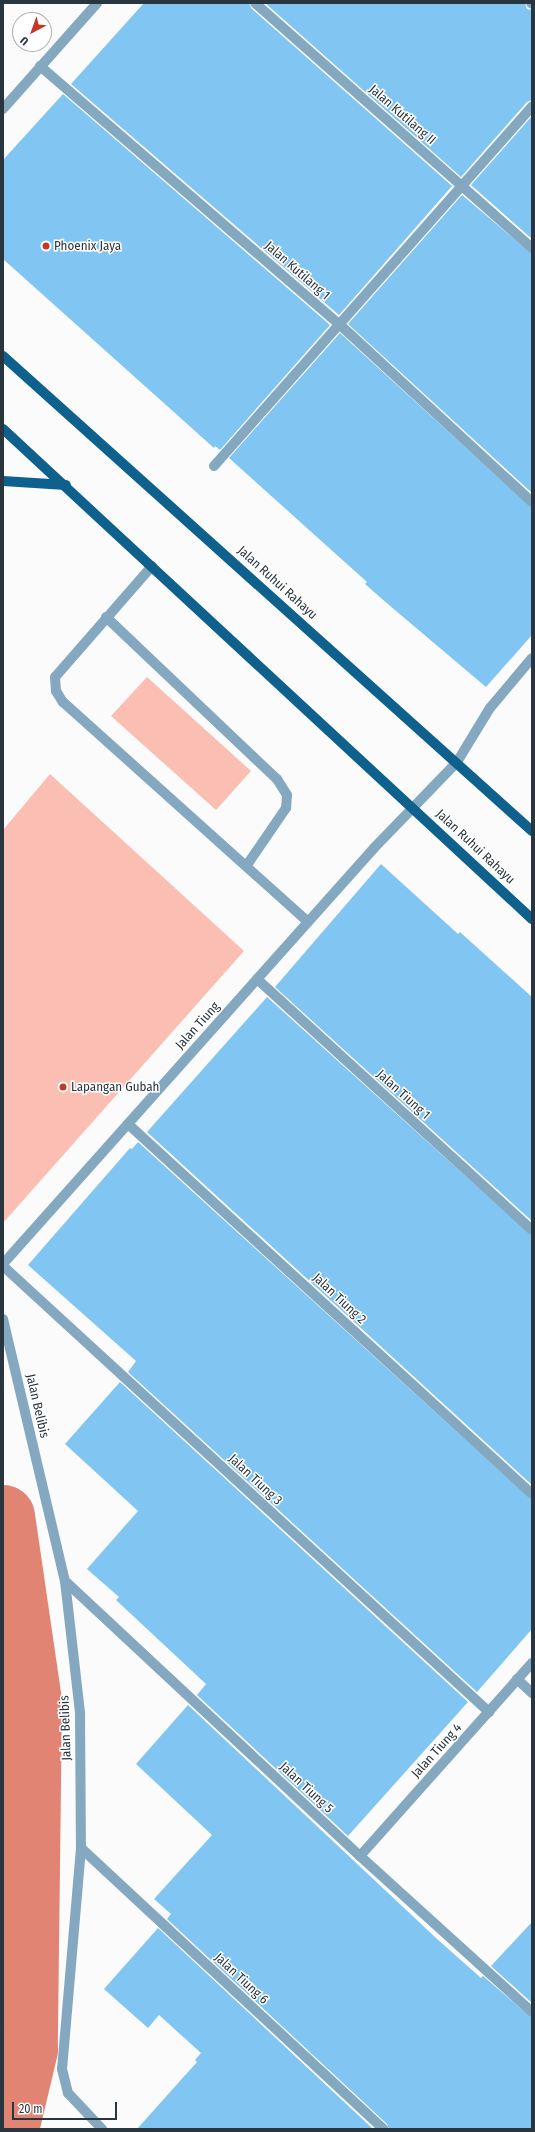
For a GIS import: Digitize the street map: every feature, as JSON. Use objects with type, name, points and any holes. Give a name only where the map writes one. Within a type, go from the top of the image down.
[{"type":"main road","name":"Jalan Ruhui Rahayu","points":[[3,356],[457,762],[532,831]]},
{"type":"main road","name":"Jalan Ruhui Rahayu","points":[[3,429],[66,485],[532,919]]},
{"type":"main road","points":[[3,481],[66,485]]},
{"type":"street","points":[[3,109],[97,3]]},
{"type":"street","name":"Jalan Kutilang II","points":[[254,3],[532,248]]},
{"type":"street","name":"Jalan Kutilang 1","points":[[40,66],[338,324],[532,502]]},
{"type":"street","points":[[214,466],[461,184],[532,106]]},
{"type":"street","points":[[152,566],[106,616],[55,677],[56,691],[63,702],[247,865],[308,922]]},
{"type":"street","points":[[106,616],[277,779],[288,796],[286,808],[247,865]]},
{"type":"street","name":"Jalan Tiung","points":[[3,1265],[374,848],[414,809],[457,762],[490,708],[532,658]]},
{"type":"street","name":"Jalan Tiung 1","points":[[257,979],[532,1230]]},
{"type":"street","name":"Jalan Tiung 2","points":[[128,1124],[532,1494]]},
{"type":"street","name":"Jalan Tiung 3","points":[[3,1265],[489,1712]]},
{"type":"street","name":"Jalan Belibis","points":[[3,1319],[65,1582],[80,1713],[81,1848],[62,2069],[68,2093],[102,2129]]},
{"type":"street","name":"Jalan Tiung 5","points":[[65,1582],[360,1856],[532,2012]]},
{"type":"street","name":"Jalan Tiung 4","points":[[360,1856],[532,1663]]},
{"type":"street","points":[[517,1679],[532,1694]]},
{"type":"street","name":"Jalan Tiung 6","points":[[81,1848],[384,2129]]},
{"type":"shaded area","points":[[147,677],[251,771],[216,810],[111,716]]},
{"type":"shaded area","name":"Lapangan Gubah","points":[[50,774],[244,951],[3,1223],[3,830]]},
{"type":"building","points":[[144,3],[249,3],[251,8],[452,186],[339,315],[71,84]]},
{"type":"building","points":[[265,3],[525,3],[527,9],[532,10],[532,100],[527,102],[461,177]]},
{"type":"building","points":[[63,94],[330,325],[220,450],[215,446],[214,448],[3,259],[3,160]]},
{"type":"building","points":[[532,116],[532,239],[471,185]]},
{"type":"building","points":[[462,195],[532,254],[532,493],[348,324]]},
{"type":"building","points":[[340,333],[532,508],[532,635],[486,687],[365,584],[367,582],[229,458]]},
{"type":"building","points":[[381,864],[458,934],[460,932],[532,997],[532,1221],[275,987]]},
{"type":"building","points":[[267,997],[532,1236],[532,1485],[147,1132]]},
{"type":"building","points":[[138,1142],[532,1500],[532,1629],[477,1692],[128,1372],[136,1361],[28,1265],[130,1148],[132,1149]]},
{"type":"building","points":[[120,1382],[468,1702],[348,1836],[197,1695],[206,1684],[116,1600],[119,1597],[87,1569],[138,1511],[65,1444]]},
{"type":"building","points":[[188,1705],[436,1938],[481,1978],[483,1976],[532,2018],[532,2129],[389,2129],[387,2124],[167,1919],[171,1914],[154,1899],[212,1835],[136,1764]]},
{"type":"building","points":[[532,1922],[532,2003],[491,1966]]},
{"type":"building","points":[[158,1928],[373,2129],[137,2129],[197,2062],[195,2060],[201,2053],[159,2015],[148,2028],[104,1989]]},
{"type":"waterway","points":[[3,1516],[30,1702],[26,2049],[7,2129]]},
{"type":"place","name":"Phoenix Jaya","points":[[46,246]]},
{"type":"place","name":"Lapangan Gubah","points":[[63,1087]]}]
